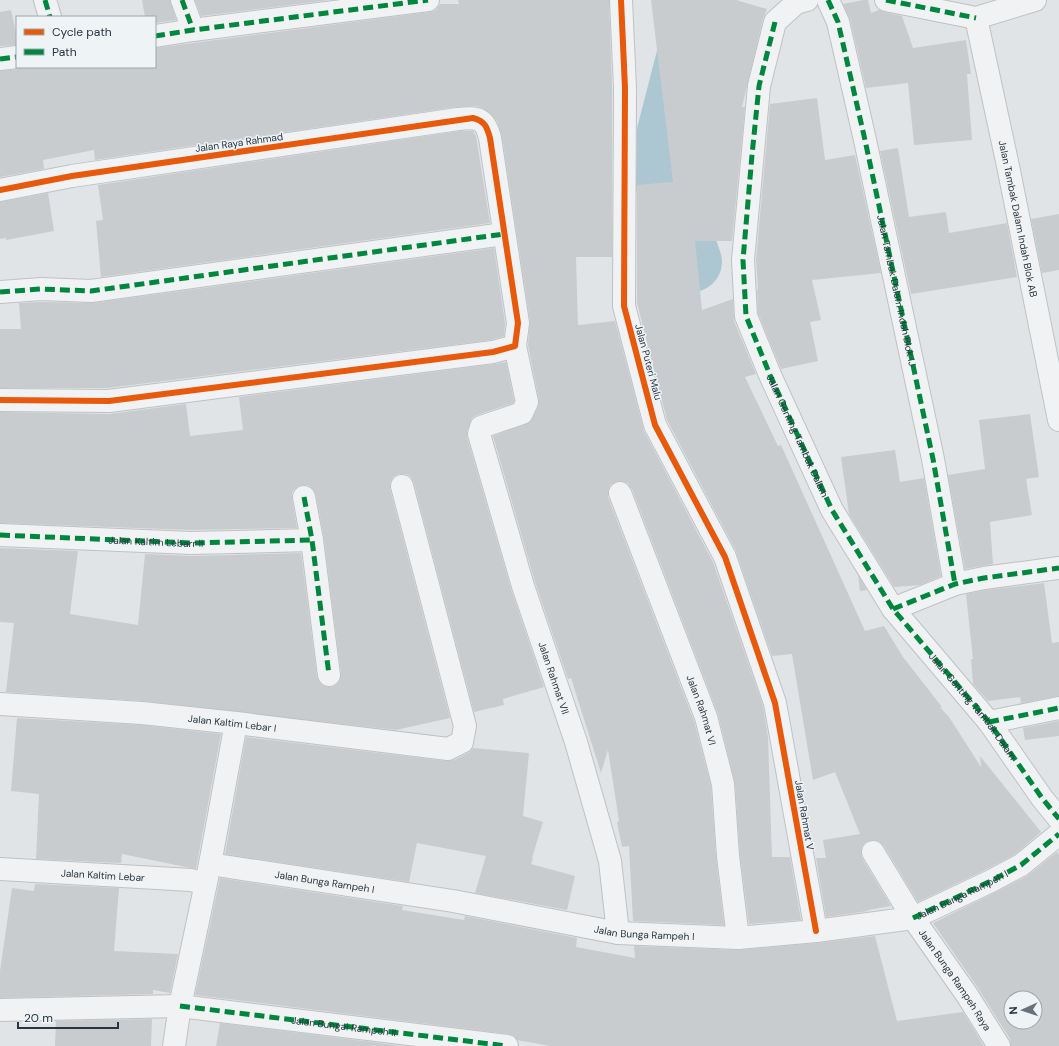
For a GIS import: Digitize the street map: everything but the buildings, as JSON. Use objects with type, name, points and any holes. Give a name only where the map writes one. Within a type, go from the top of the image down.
[{"type":"street","points":[[45,0],[50,16]]},
{"type":"street","points":[[182,0],[193,30]]},
{"type":"street","points":[[156,36],[424,0]]},
{"type":"street","name":"Jalan Puteri Malu","points":[[621,0],[625,88],[624,306],[655,425],[725,557],[776,703]]},
{"type":"street","name":"Jalan Genting Tambak Dalam","points":[[807,0],[796,3],[775,22],[759,86],[743,260],[746,316],[770,375],[832,510],[893,609],[989,722],[1042,798],[1059,819]]},
{"type":"street","name":"Jalan Tambak Dalam Indah Blok IJ","points":[[828,0],[838,22],[866,140],[932,459],[955,584]]},
{"type":"street","points":[[886,0],[976,18],[1036,0]]},
{"type":"street","name":"Jalan Tambak Dalam Indah Blok AB","points":[[976,18],[1008,166],[1059,420]]},
{"type":"street","points":[[0,59],[16,57]]},
{"type":"street","name":"Jalan Raya Rahmad","points":[[0,190],[72,176],[473,118],[480,120],[487,126],[504,234]]},
{"type":"street","points":[[0,292],[41,289],[91,291],[504,234],[518,323],[515,346],[493,352],[109,401],[0,400]]},
{"type":"street","name":"Jalan Rahmat VII","points":[[515,346],[527,402],[522,413],[481,426],[479,434],[523,586],[576,742],[610,861],[618,933]]},
{"type":"street","name":"Jalan Kaltim Lebar I","points":[[0,704],[142,713],[448,749],[462,742],[465,726],[402,486]]},
{"type":"street","name":"Jalan Rahmat VI","points":[[620,493],[706,717],[723,784],[728,856],[738,938]]},
{"type":"street","points":[[304,497],[312,540],[329,675]]},
{"type":"street","name":"Jalan Kaltim Lebarr II","points":[[0,535],[191,543],[312,540]]},
{"type":"street","points":[[893,609],[955,584],[984,578],[1059,568]]},
{"type":"street","name":"Jalan Rahmat V","points":[[776,703],[816,931]]},
{"type":"street","points":[[989,722],[1059,708]]},
{"type":"street","points":[[174,1046],[180,1006],[208,874],[236,723]]},
{"type":"street","name":"Jalan Bunga Rampeh I","points":[[208,874],[453,901],[618,933],[738,938],[816,931],[913,918],[1021,865],[1059,834]]},
{"type":"street","name":"Jalan Bunga Rampeh Raya","points":[[874,852],[913,918],[967,995],[999,1046]]},
{"type":"street","name":"Jalan Kaltim Lebar","points":[[0,869],[191,880],[208,874]]},
{"type":"street","name":"Jalan Bungai Rampeh II","points":[[0,1010],[180,1006],[507,1046]]},
{"type":"waterway","points":[[692,262],[666,185],[667,132],[701,0]]},
{"type":"marked path","points":[[45,0],[50,16]]},
{"type":"marked path","points":[[182,0],[193,30]]},
{"type":"marked path","points":[[156,36],[428,0]]},
{"type":"marked path","points":[[828,0],[838,22],[865,140],[933,459],[955,584]]},
{"type":"marked path","points":[[886,0],[976,18]]},
{"type":"marked path","points":[[775,22],[759,86],[752,155],[743,260],[746,316],[770,375],[832,510],[893,609],[989,722],[1042,798],[1059,819]]},
{"type":"marked path","points":[[0,59],[16,57]]},
{"type":"marked path","points":[[0,292],[41,289],[91,291],[504,234]]},
{"type":"marked path","points":[[304,497],[312,540],[329,675]]},
{"type":"marked path","points":[[0,535],[191,543],[312,540]]},
{"type":"marked path","points":[[893,609],[955,584],[984,578],[1059,568]]},
{"type":"marked path","points":[[989,722],[1059,708]]},
{"type":"marked path","points":[[913,918],[1021,865],[1059,834]]},
{"type":"marked path","points":[[180,1006],[507,1046]]},
{"type":"cycle path","points":[[621,0],[625,88],[624,306],[655,425],[725,557],[775,703],[816,931]]},
{"type":"cycle path","points":[[0,190],[72,176],[473,118],[485,125],[490,138],[518,323],[515,346],[493,352],[109,401],[0,400]]}]
